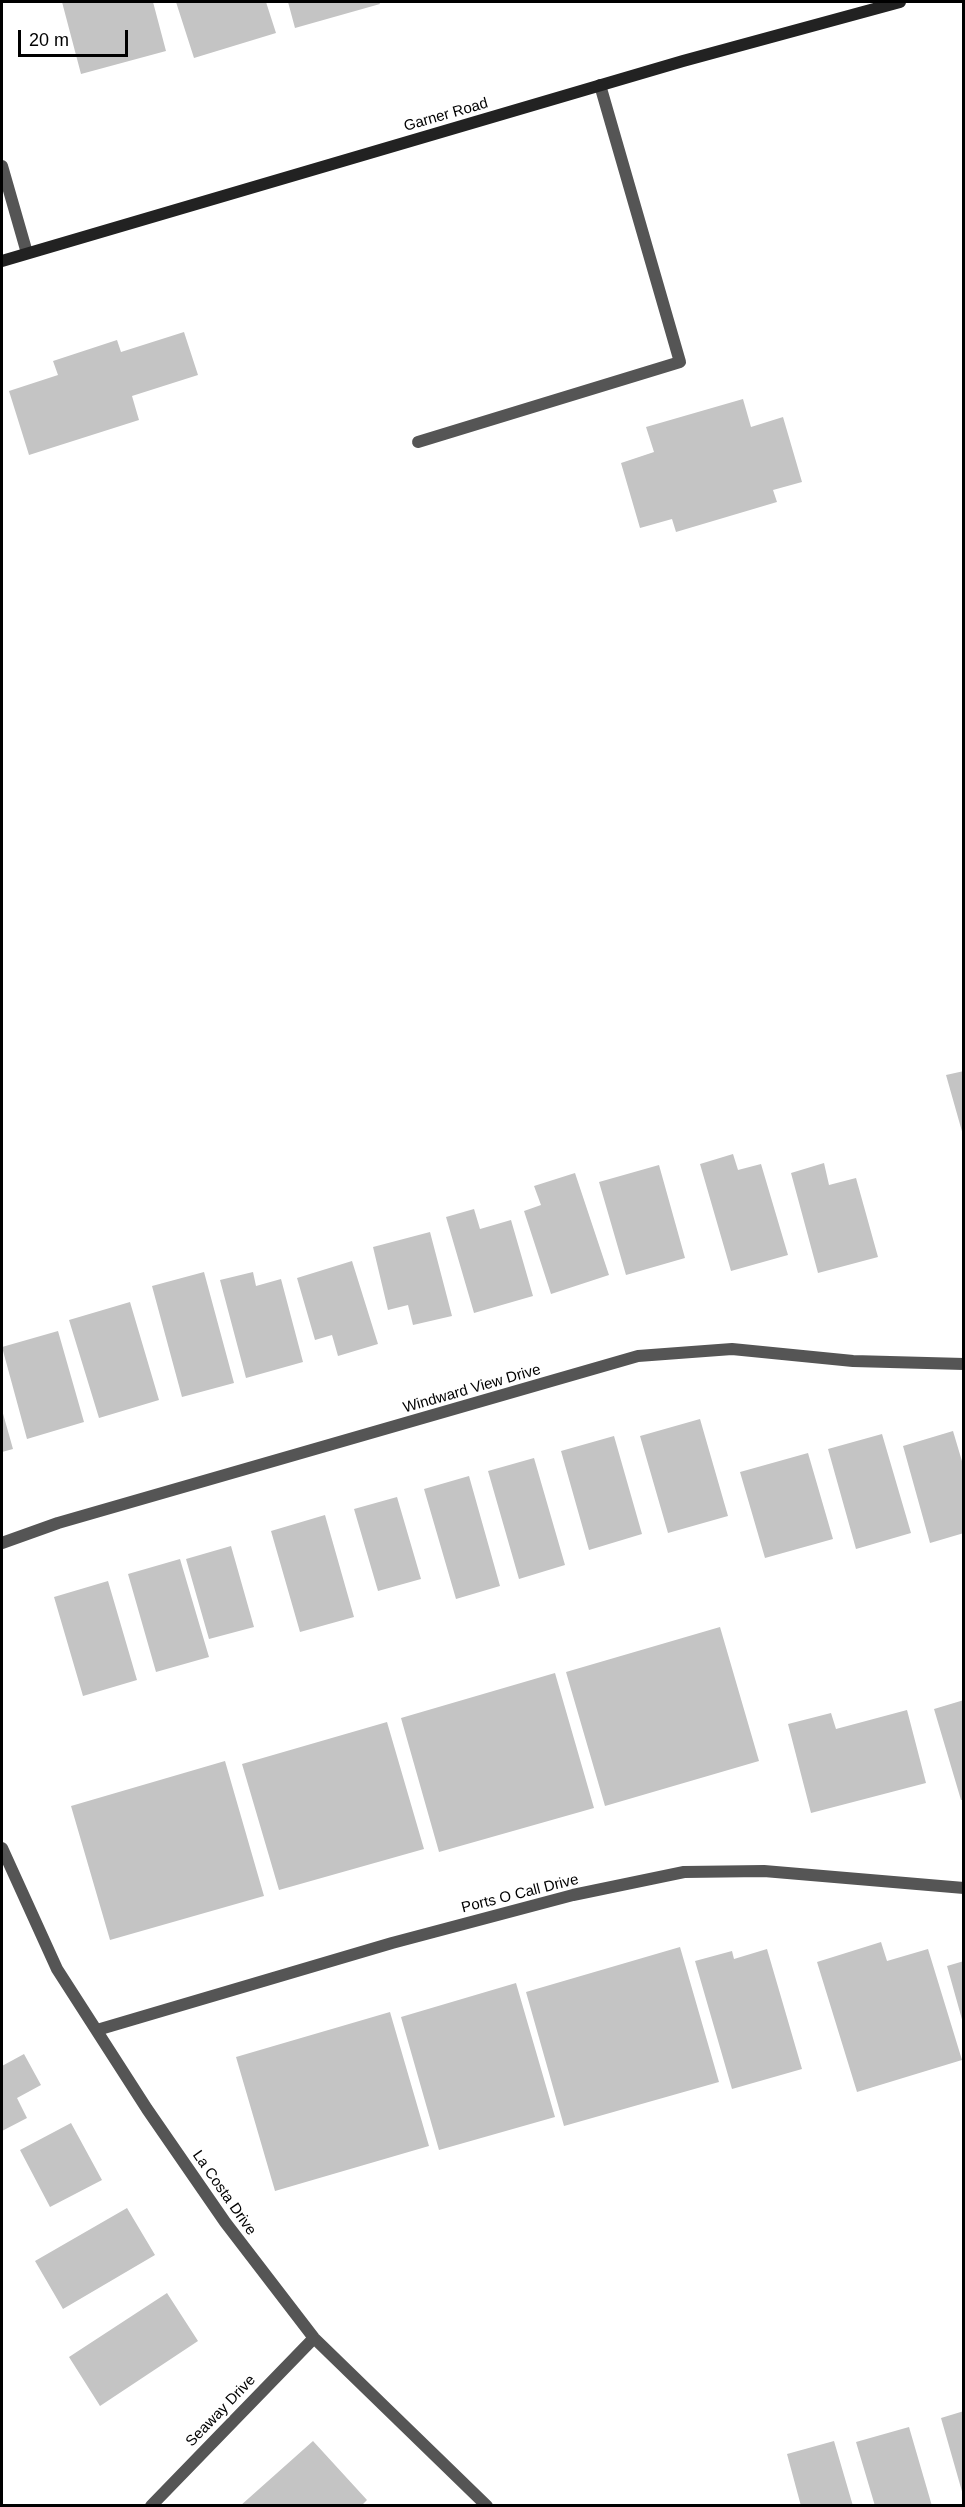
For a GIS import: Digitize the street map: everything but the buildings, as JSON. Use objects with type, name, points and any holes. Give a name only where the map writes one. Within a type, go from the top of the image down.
[{"type":"street","name":"Garner Road","points":[[2,261],[600,85],[900,2]]},
{"type":"street","points":[[418,442],[680,362],[600,85]]},
{"type":"street","points":[[2,166],[27,253]]},
{"type":"street","name":"Windward View Drive","points":[[2,1543],[58,1523],[638,1356],[732,1349],[853,1361],[963,1364]]},
{"type":"street","name":"La Costa Drive","points":[[2,1848],[57,1969],[147,2109],[225,2222],[314,2338],[488,2505]]},
{"type":"street","name":"Ports O Call Drive","points":[[97,2030],[393,1943],[573,1895],[684,1872],[764,1871],[963,1888]]},
{"type":"street","name":"Seaway Drive","points":[[151,2505],[314,2338]]}]
